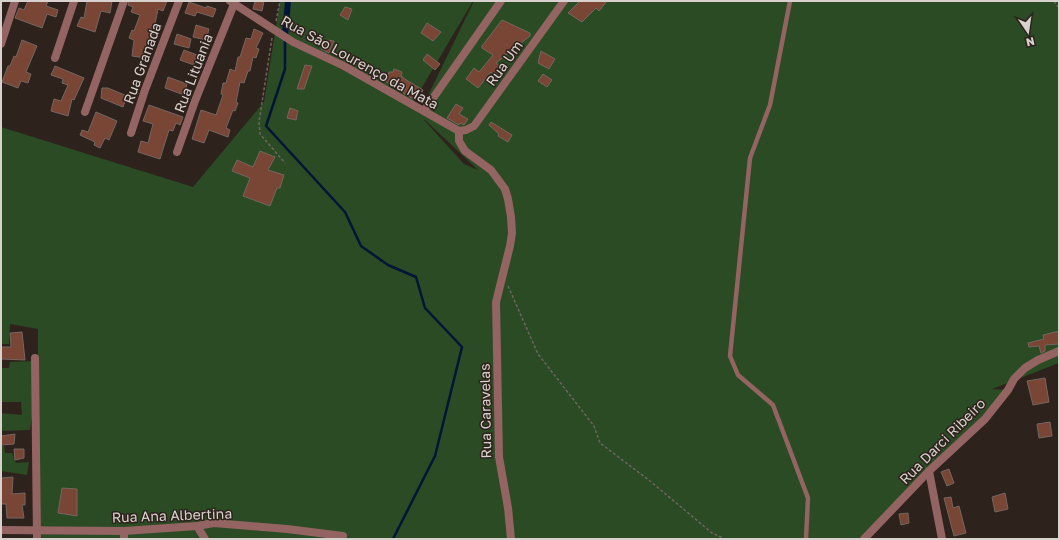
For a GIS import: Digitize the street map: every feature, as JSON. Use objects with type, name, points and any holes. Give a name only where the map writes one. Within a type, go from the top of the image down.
[{"type":"street","points":[[1,44],[15,1]]},
{"type":"street","points":[[54,58],[74,1]]},
{"type":"street","points":[[85,112],[124,1]]},
{"type":"street","name":"Rua Granada","points":[[131,133],[145,90],[179,1]]},
{"type":"street","points":[[424,111],[501,1]]},
{"type":"street","name":"Rua Um","points":[[459,132],[474,126],[564,1]]},
{"type":"street","name":"Rua São Lourenço da Mata","points":[[232,3],[293,42],[344,66],[459,132]]},
{"type":"street","name":"Rua Lituania","points":[[177,152],[232,3]]},
{"type":"street","name":"Rua Caravelas","points":[[459,132],[459,141],[465,151],[491,170],[505,189],[508,199],[512,233],[496,302],[499,457],[508,508],[511,539]]},
{"type":"street","name":"Rua Darci Ribeiro","points":[[864,539],[929,471],[985,418],[1008,390],[1014,379],[1025,368],[1038,360],[1059,351]]},
{"type":"street","points":[[36,358],[37,539]]},
{"type":"street","points":[[929,471],[942,539]]},
{"type":"street","name":"Rua Ana Albertina","points":[[1,530],[37,530],[124,535],[214,523],[343,536]]},
{"type":"street","points":[[197,526],[206,539]]},
{"type":"lane","points":[[790,1],[770,105],[750,158],[730,356],[738,375],[773,406],[808,498],[806,539]]},
{"type":"path","points":[[280,1],[258,122],[260,134],[286,163]]},
{"type":"path","points":[[1054,1],[1059,8]]},
{"type":"path","points":[[502,278],[538,354],[594,426],[600,443],[650,481],[712,533],[725,539]]},
{"type":"green space","points":[[280,1],[473,1],[414,101],[419,114],[474,1],[1059,1],[1059,363],[992,389],[1008,390],[862,539],[42,539],[37,530],[38,329],[10,324],[9,344],[1,344],[1,127],[193,187],[264,102]],"holes":[[[425,120],[478,170],[464,164]]]},
{"type":"green space","points":[[34,361],[30,430],[1,431],[1,413],[22,415],[21,402],[1,402],[1,368],[9,368],[10,362]]},
{"type":"green space","points":[[1,446],[4,446],[5,453],[12,453],[16,463],[29,462],[27,475],[1,471]]},
{"type":"water","points":[[285,1],[291,1],[288,37],[282,33]]},
{"type":"building","points":[[28,1],[48,1],[46,6],[58,10],[56,17],[47,14],[42,28],[15,18],[19,8],[24,10]]},
{"type":"building","points":[[87,1],[112,1],[110,13],[101,11],[95,32],[77,26],[81,17],[84,18]]},
{"type":"building","points":[[129,1],[167,1],[163,11],[158,9],[155,24],[157,25],[154,35],[151,34],[146,45],[145,58],[132,56],[134,40],[129,38],[132,30],[134,31],[140,15],[131,12],[133,7],[128,5]]},
{"type":"building","points":[[255,1],[264,1],[262,11],[253,9]]},
{"type":"building","points":[[580,1],[607,1],[599,11],[596,8],[582,22],[568,13]]},
{"type":"building","points":[[189,2],[206,8],[207,6],[216,9],[213,17],[197,12],[195,16],[185,13]]},
{"type":"building","points":[[345,7],[352,9],[348,20],[340,15]]},
{"type":"building","points":[[502,20],[530,33],[530,36],[496,63],[501,67],[495,75],[491,72],[478,88],[466,79],[474,68],[479,72],[493,55],[482,48],[482,46]]},
{"type":"building","points":[[427,23],[441,32],[433,41],[421,33]]},
{"type":"building","points":[[196,25],[209,29],[206,40],[193,37]]},
{"type":"building","points":[[254,29],[263,33],[256,48],[259,49],[256,58],[253,57],[250,71],[248,71],[244,83],[240,82],[236,102],[238,103],[235,111],[233,110],[226,128],[230,130],[228,137],[209,130],[204,143],[192,139],[201,110],[216,115],[223,95],[221,94],[223,83],[226,83],[230,69],[235,71],[238,57],[240,57],[246,38],[251,39]]},
{"type":"building","points":[[177,34],[191,39],[189,48],[174,44]]},
{"type":"building","points":[[22,40],[37,46],[26,72],[31,74],[28,83],[21,81],[18,88],[2,82],[8,66],[10,66],[14,56],[16,57]]},
{"type":"building","points":[[327,40],[334,41],[329,53],[321,49]]},
{"type":"building","points":[[184,50],[197,55],[194,65],[180,60]]},
{"type":"building","points":[[541,51],[555,59],[549,69],[538,63]]},
{"type":"building","points":[[427,54],[440,64],[435,70],[423,60]]},
{"type":"building","points":[[305,65],[312,66],[304,89],[297,89]]},
{"type":"building","points":[[55,66],[84,78],[74,100],[72,99],[68,116],[51,111],[54,99],[61,101],[68,85],[62,83],[63,79],[51,75]]},
{"type":"building","points":[[394,69],[402,72],[401,76],[403,78],[423,90],[422,92],[420,91],[415,100],[403,93],[406,88],[386,82],[389,72],[393,72]]},
{"type":"building","points":[[543,74],[552,80],[547,87],[538,81]]},
{"type":"building","points":[[168,77],[187,84],[184,95],[165,88]]},
{"type":"building","points":[[102,88],[108,88],[127,96],[123,107],[101,98]]},
{"type":"building","points":[[456,104],[463,108],[459,114],[468,119],[464,125],[460,123],[459,125],[447,118]]},
{"type":"building","points":[[149,105],[183,117],[180,125],[176,123],[173,131],[169,130],[160,159],[138,152],[141,141],[148,143],[153,124],[143,121]]},
{"type":"building","points":[[290,108],[298,111],[296,120],[287,118]]},
{"type":"building","points":[[96,112],[117,121],[109,140],[105,138],[100,148],[94,145],[95,142],[80,135],[82,130],[88,132]]},
{"type":"building","points":[[491,122],[512,135],[508,142],[498,136],[499,134],[489,125]]},
{"type":"building","points":[[260,151],[275,157],[268,170],[284,175],[280,188],[277,188],[270,206],[243,196],[250,178],[232,171],[237,160],[253,167]]},
{"type":"building","points":[[1059,331],[1059,344],[1045,345],[1045,351],[1041,353],[1039,346],[1029,347],[1028,343],[1044,339],[1043,335]]},
{"type":"building","points":[[22,332],[25,360],[1,359],[1,347],[11,347],[10,333]]},
{"type":"building","points":[[1045,378],[1049,402],[1033,405],[1027,381]]},
{"type":"building","points":[[1050,422],[1052,436],[1039,438],[1037,424]]},
{"type":"building","points":[[15,434],[14,444],[1,445],[1,436]]},
{"type":"building","points":[[14,449],[24,449],[24,458],[15,460]]},
{"type":"building","points":[[949,469],[954,483],[947,486],[941,472]]},
{"type":"building","points":[[13,477],[12,494],[25,493],[25,505],[22,505],[24,518],[7,518],[6,504],[1,504],[1,478]]},
{"type":"building","points":[[62,488],[77,489],[77,516],[58,513]]},
{"type":"building","points":[[1005,493],[1008,509],[995,512],[992,497]]},
{"type":"building","points":[[951,497],[953,508],[959,506],[966,533],[954,536],[944,498]]},
{"type":"building","points":[[908,513],[909,523],[901,525],[899,514]]},
{"type":"waterway","points":[[285,41],[285,69],[266,126],[345,212],[361,246],[388,265],[416,277],[425,308],[462,347],[435,456],[393,539]]}]
